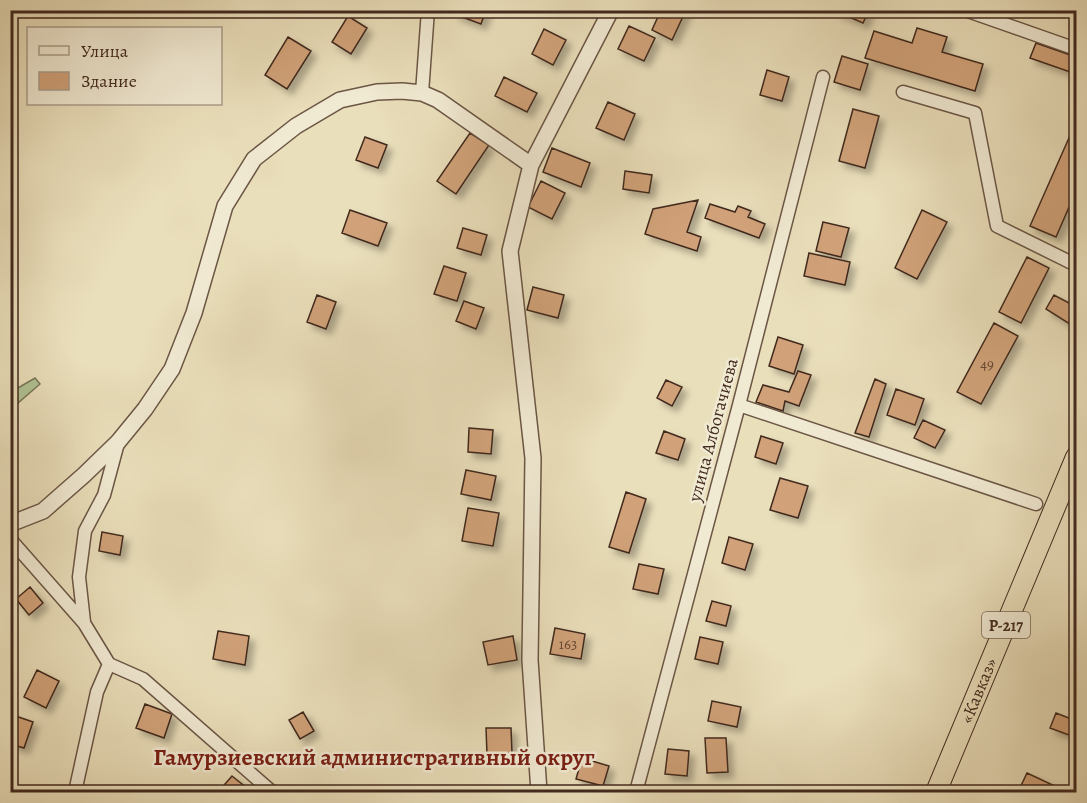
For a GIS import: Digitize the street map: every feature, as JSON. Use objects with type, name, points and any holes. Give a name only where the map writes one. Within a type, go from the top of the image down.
[{"type":"highway","name":"«Кавказ»","points":[[936,792],[1077,457]]},
{"type":"street","points":[[418,10],[427,16],[422,93]]},
{"type":"street","points":[[538,792],[530,660],[533,458],[510,251],[531,165],[611,10]]},
{"type":"street","points":[[965,10],[1077,49]]},
{"type":"street","name":"улица Албогачиева","points":[[636,792],[823,77]]},
{"type":"street","points":[[10,524],[43,511],[118,442],[145,409],[172,369],[194,313],[225,206],[254,159],[296,126],[340,100],[377,92],[422,93],[438,100],[531,165]]},
{"type":"street","points":[[903,92],[975,113],[997,226],[1077,266]]},
{"type":"street","points":[[739,405],[1036,504]]},
{"type":"street","points":[[84,623],[79,577],[85,531],[104,495],[118,442]]},
{"type":"street","points":[[10,539],[84,623],[109,664],[142,679],[272,792]]},
{"type":"street","points":[[75,792],[97,692],[109,664]]},
{"type":"green space","points":[[35,378],[40,384],[11,409],[11,392]]},
{"type":"building","points":[[455,10],[486,10],[481,24],[454,14]]},
{"type":"building","points":[[661,10],[686,10],[672,40],[652,30]]},
{"type":"building","points":[[833,10],[869,10],[863,23]]},
{"type":"building","points":[[348,16],[367,28],[351,54],[332,42]]},
{"type":"building","points":[[629,26],[655,38],[644,61],[618,49]]},
{"type":"building","points":[[917,28],[947,37],[942,52],[983,64],[975,91],[865,58],[874,31],[912,43]]},
{"type":"building","points":[[544,29],[566,40],[553,65],[532,54]]},
{"type":"building","points":[[288,37],[311,51],[287,89],[265,75]]},
{"type":"building","points":[[1036,43],[1076,57],[1076,74],[1030,58]]},
{"type":"building","points":[[842,56],[868,64],[860,90],[834,82]]},
{"type":"building","points":[[767,70],[789,77],[782,101],[760,95]]},
{"type":"building","points":[[504,77],[537,93],[527,112],[495,96]]},
{"type":"building","points":[[608,102],[635,114],[624,140],[596,128]]},
{"type":"building","points":[[853,109],[879,116],[865,168],[839,161]]},
{"type":"building","points":[[1076,122],[1076,191],[1056,237],[1030,226]]},
{"type":"building","points":[[470,133],[489,145],[456,194],[437,181]]},
{"type":"building","points":[[365,137],[387,145],[378,168],[356,160]]},
{"type":"building","points":[[552,148],[590,163],[581,187],[543,172]]},
{"type":"building","points":[[625,171],[652,175],[649,193],[623,189]]},
{"type":"building","points":[[541,181],[565,193],[552,219],[528,207]]},
{"type":"building","points":[[698,200],[687,232],[701,237],[697,251],[645,234],[653,209]]},
{"type":"building","points":[[710,204],[735,212],[738,206],[751,211],[748,217],[765,224],[759,238],[705,218]]},
{"type":"building","points":[[350,210],[387,223],[378,246],[342,233]]},
{"type":"building","points":[[922,210],[947,222],[917,279],[895,268]]},
{"type":"building","points":[[823,222],[849,228],[841,257],[816,251]]},
{"type":"building","points":[[463,228],[487,235],[481,255],[457,248]]},
{"type":"building","points":[[809,253],[850,262],[845,285],[804,276]]},
{"type":"building","points":[[1027,257],[1049,268],[1021,323],[999,312]]},
{"type":"building","points":[[444,266],[466,273],[457,301],[434,294]]},
{"type":"building","points":[[533,287],[564,295],[558,318],[527,310]]},
{"type":"building","points":[[1076,291],[1076,328],[1046,309],[1054,295],[1069,303]]},
{"type":"building","points":[[317,295],[336,302],[326,329],[307,322]]},
{"type":"building","points":[[464,301],[484,308],[476,329],[456,321]]},
{"type":"building","points":[[994,323],[1018,336],[981,404],[957,392]]},
{"type":"building","points":[[778,337],[803,345],[794,374],[769,366]]},
{"type":"building","points":[[798,371],[811,375],[799,406],[785,401],[783,411],[756,402],[763,385],[789,392]]},
{"type":"building","points":[[875,379],[886,384],[869,437],[855,433]]},
{"type":"building","points":[[666,380],[682,387],[672,406],[657,398]]},
{"type":"building","points":[[896,389],[924,399],[915,425],[887,415]]},
{"type":"building","points":[[923,420],[945,430],[935,448],[914,438]]},
{"type":"building","points":[[469,428],[493,430],[491,454],[468,452]]},
{"type":"building","points":[[664,431],[685,439],[678,460],[656,453]]},
{"type":"building","points":[[761,436],[783,443],[776,464],[755,457]]},
{"type":"building","points":[[466,470],[496,476],[491,500],[461,494]]},
{"type":"building","points":[[780,478],[808,486],[798,518],[770,510]]},
{"type":"building","points":[[626,492],[646,499],[629,553],[609,547]]},
{"type":"building","points":[[468,508],[499,513],[493,546],[462,541]]},
{"type":"building","points":[[102,532],[123,536],[120,555],[99,551]]},
{"type":"building","points":[[729,537],[753,544],[745,570],[722,563]]},
{"type":"building","points":[[639,564],[664,569],[658,594],[633,589]]},
{"type":"building","points":[[30,587],[43,603],[29,615],[16,599]]},
{"type":"building","points":[[712,601],[731,606],[726,626],[706,621]]},
{"type":"building","points":[[555,628],[585,634],[581,659],[550,654]]},
{"type":"building","points":[[218,631],[249,636],[245,665],[213,659]]},
{"type":"building","points":[[513,636],[517,660],[488,665],[483,642]]},
{"type":"building","points":[[700,637],[723,642],[718,664],[695,659]]},
{"type":"building","points":[[37,670],[59,681],[46,708],[24,697]]},
{"type":"building","points":[[712,701],[741,707],[737,727],[708,721]]},
{"type":"building","points":[[145,704],[172,714],[164,738],[136,728]]},
{"type":"building","points":[[303,712],[314,731],[300,739],[289,720]]},
{"type":"building","points":[[1056,713],[1074,720],[1069,735],[1050,728]]},
{"type":"building","points":[[10,714],[33,722],[24,748],[10,744]]},
{"type":"building","points":[[486,728],[511,728],[512,753],[487,754]]},
{"type":"building","points":[[705,738],[726,738],[728,772],[707,773]]},
{"type":"building","points":[[668,749],[689,751],[687,776],[665,774]]},
{"type":"building","points":[[582,758],[609,766],[603,786],[576,779]]},
{"type":"building","points":[[1027,773],[1057,787],[1054,792],[1018,792]]},
{"type":"building","points":[[232,776],[252,792],[218,792]]},
{"type":"district","name":"Гамурзиевский административный округ","points":[[374,757]]}]
